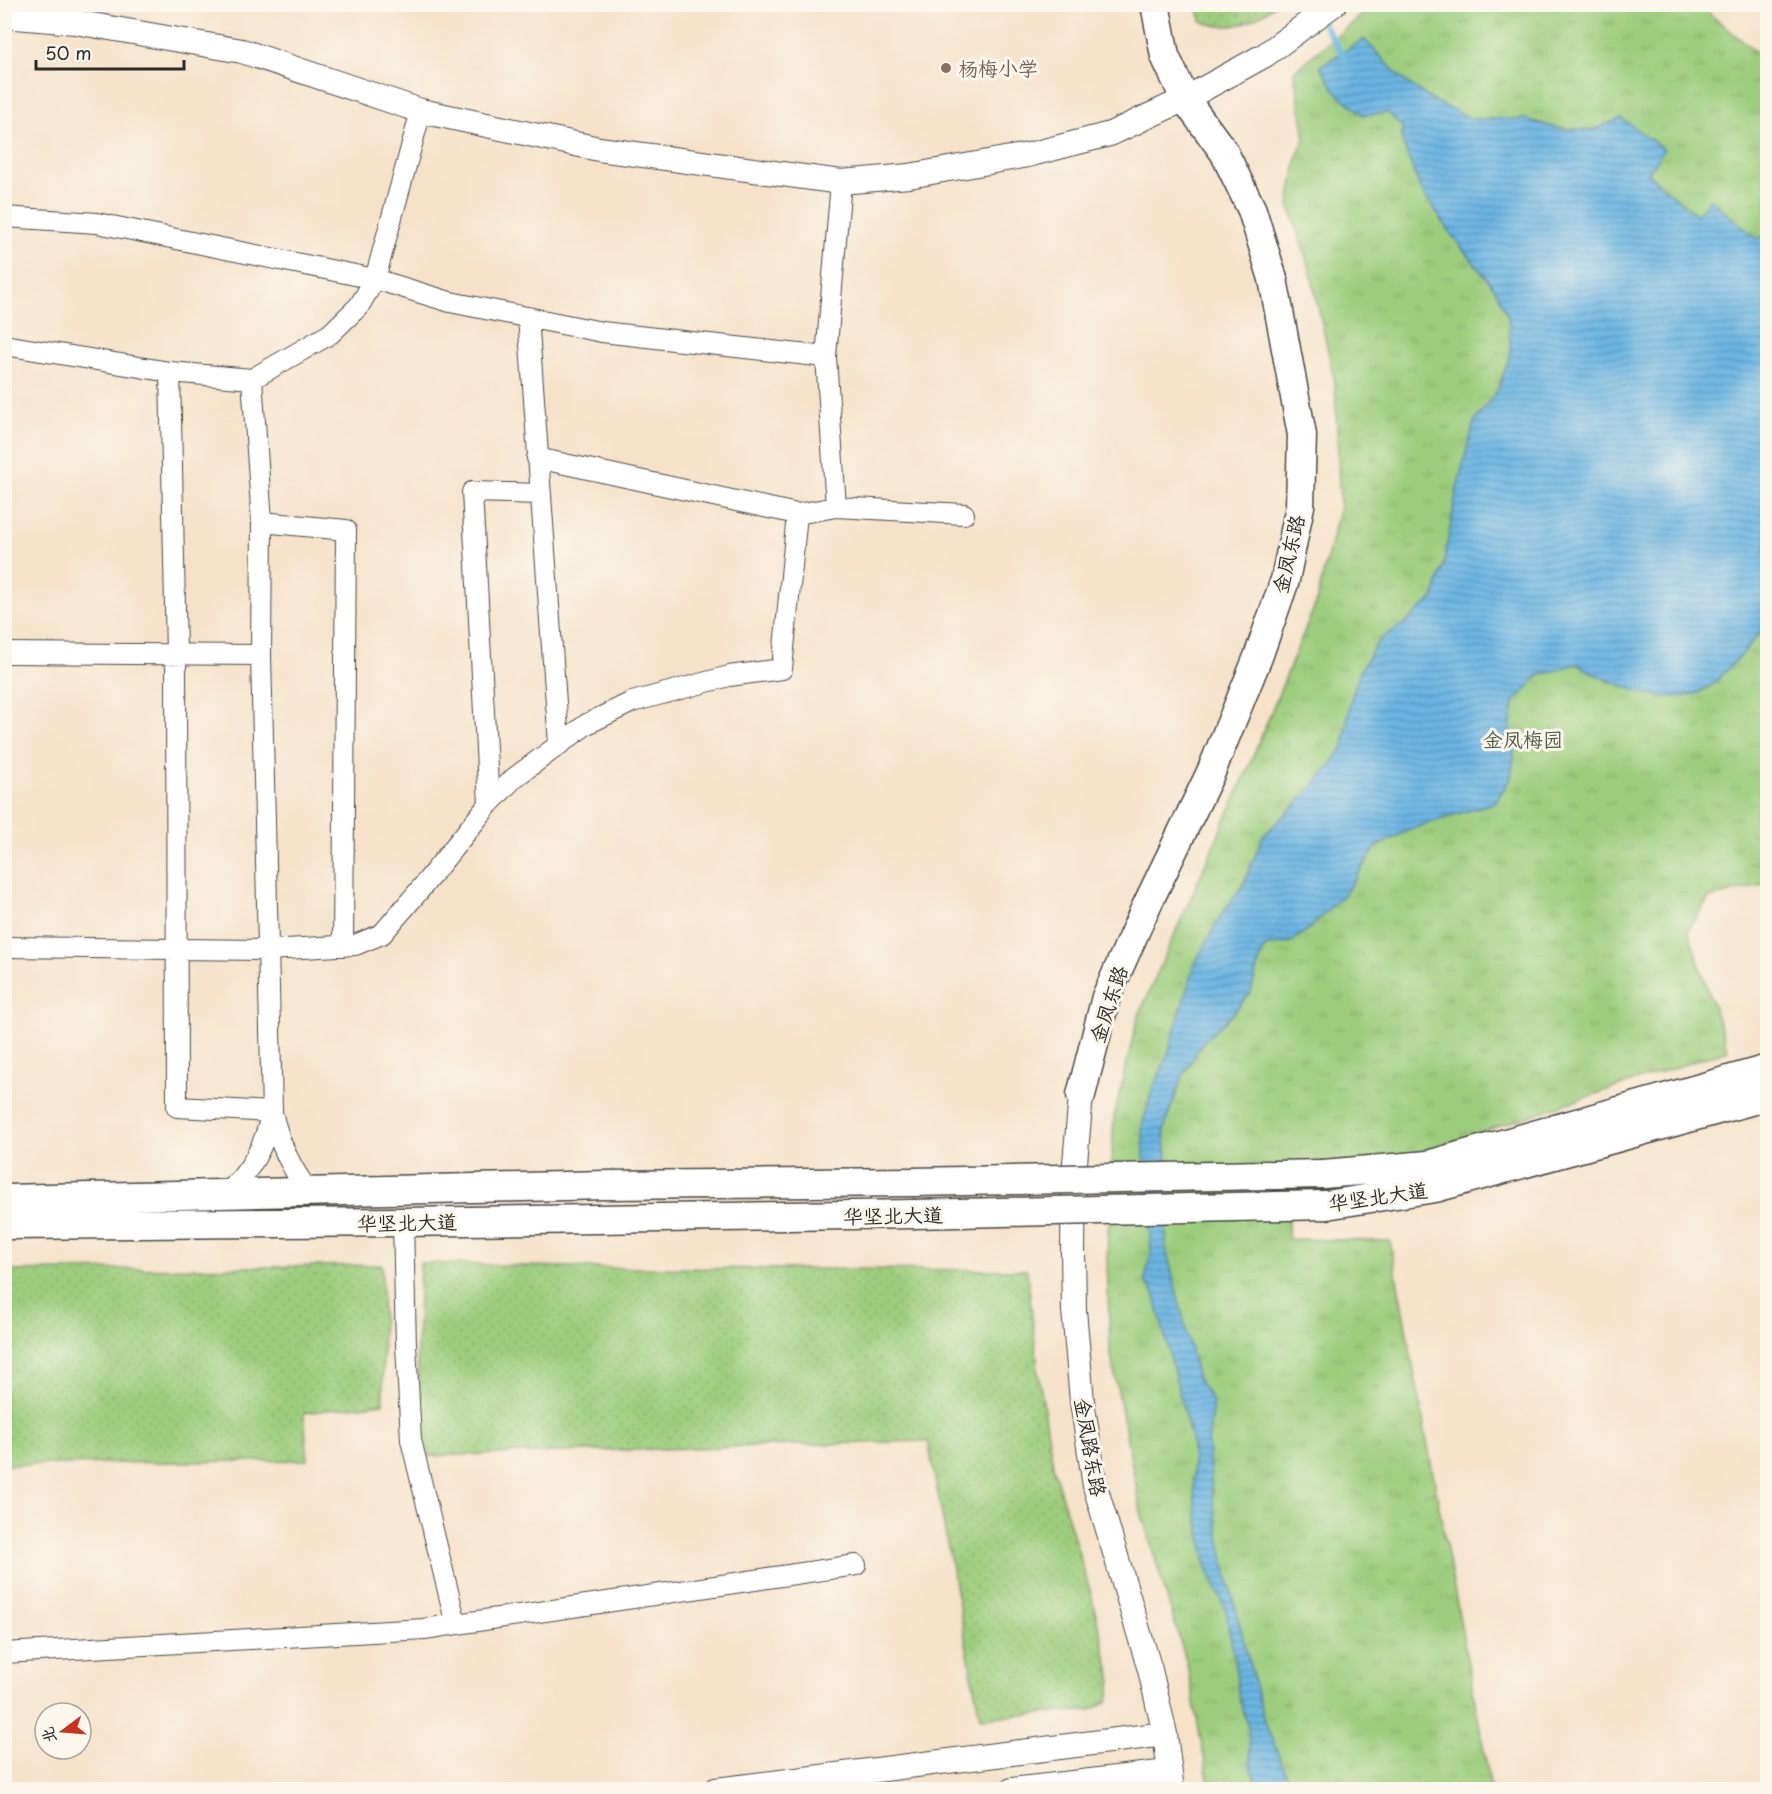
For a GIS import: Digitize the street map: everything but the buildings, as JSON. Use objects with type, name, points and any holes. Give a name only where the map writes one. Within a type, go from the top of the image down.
[{"type":"main road","name":"金凤东路","points":[[1081,1095],[1106,997],[1210,772],[1258,657],[1285,580],[1300,506],[1302,435],[1273,279],[1252,210],[1224,152],[1185,99],[1166,56],[1155,4]]},
{"type":"main road","name":"华坚北大道","points":[[4,1199],[606,1185],[1323,1174],[1428,1165],[1767,1069]]},
{"type":"main road","name":"华坚北大道","points":[[4,1225],[913,1215],[1326,1205],[1435,1188],[1767,1096]]},
{"type":"street","points":[[4,16],[81,13],[242,51],[421,111],[599,149],[841,182],[909,176],[1028,155],[1110,134],[1185,99],[1265,55],[1334,4]]},
{"type":"street","points":[[4,345],[170,372],[252,379],[330,334],[359,306],[375,279],[421,111]]},
{"type":"street","points":[[836,507],[826,357],[841,182]]},
{"type":"street","points":[[4,217],[97,223],[375,279],[450,302],[602,332],[826,357]]},
{"type":"street","points":[[528,317],[539,494],[559,744]]},
{"type":"street","points":[[170,372],[176,654],[177,1107],[272,1112]]},
{"type":"street","points":[[226,1194],[257,1157],[269,1128],[272,1112],[261,655],[262,522],[252,379]]},
{"type":"street","points":[[537,458],[797,514],[836,507],[964,514]]},
{"type":"street","points":[[489,804],[472,492],[539,494]]},
{"type":"street","points":[[4,947],[269,950],[355,945],[382,934],[489,804],[514,778],[587,724],[632,702],[729,676],[782,669],[797,514]]},
{"type":"street","points":[[262,522],[346,530],[343,946]]},
{"type":"street","points":[[4,653],[261,655]]},
{"type":"street","name":"金凤路东路","points":[[1081,1095],[1074,1174],[1073,1250],[1074,1310],[1082,1401],[1095,1486],[1147,1659],[1165,1734],[1170,1781]]},
{"type":"street","points":[[272,1112],[282,1147],[290,1164],[310,1193]]},
{"type":"street","points":[[403,1222],[411,1440],[456,1624]]},
{"type":"street","points":[[4,1653],[412,1630],[856,1565]]},
{"type":"street","points":[[716,1790],[1165,1734]]},
{"type":"street","points":[[1012,1790],[1170,1781]]},
{"type":"green space","points":[[1197,4],[1275,5],[1249,21],[1221,26],[1201,21]]},
{"type":"green space","name":"金凤梅园","points":[[1374,5],[1699,5],[1768,62],[1767,884],[1709,898],[1688,930],[1728,1050],[1400,1159],[1289,1176],[1288,1239],[1390,1241],[1491,1789],[1210,1790],[1187,1664],[1141,1512],[1110,1350],[1107,1258],[1114,1116],[1138,1017],[1252,759],[1316,603],[1340,506],[1335,383],[1310,270],[1289,205],[1297,156],[1305,138],[1294,71]]},
{"type":"green space","points":[[420,1263],[601,1268],[1027,1270],[1039,1378],[1054,1471],[1091,1594],[1112,1681],[1108,1701],[1091,1710],[980,1718],[928,1441],[424,1456],[417,1357]]},
{"type":"green space","points":[[382,1265],[383,1403],[304,1413],[308,1460],[5,1465],[5,1271]]},
{"type":"water","points":[[1364,39],[1401,78],[1432,100],[1472,119],[1525,119],[1557,128],[1593,130],[1621,118],[1664,149],[1648,174],[1697,215],[1710,199],[1756,238],[1767,237],[1767,623],[1740,657],[1714,684],[1693,694],[1676,697],[1641,692],[1606,679],[1577,664],[1538,676],[1514,703],[1510,730],[1515,748],[1511,778],[1495,802],[1411,829],[1376,847],[1344,895],[1310,928],[1291,942],[1265,947],[1251,992],[1230,1017],[1203,1042],[1183,1076],[1164,1130],[1167,1160],[1166,1248],[1198,1379],[1213,1402],[1208,1444],[1212,1494],[1224,1562],[1263,1717],[1291,1786],[1290,1789],[1259,1789],[1251,1769],[1248,1727],[1239,1698],[1226,1611],[1207,1568],[1195,1506],[1192,1443],[1154,1293],[1145,1281],[1151,1252],[1142,1126],[1151,1094],[1168,1054],[1194,965],[1220,917],[1243,885],[1263,836],[1322,776],[1343,748],[1350,703],[1360,671],[1379,640],[1406,622],[1434,597],[1444,563],[1457,488],[1474,422],[1498,389],[1511,353],[1508,316],[1495,289],[1454,238],[1421,190],[1402,141],[1402,127],[1388,113],[1363,115],[1335,91],[1320,66]]},
{"type":"waterway","points":[[1321,20],[1346,60]]},
{"type":"place","name":"杨梅小学","points":[[946,68]]}]
